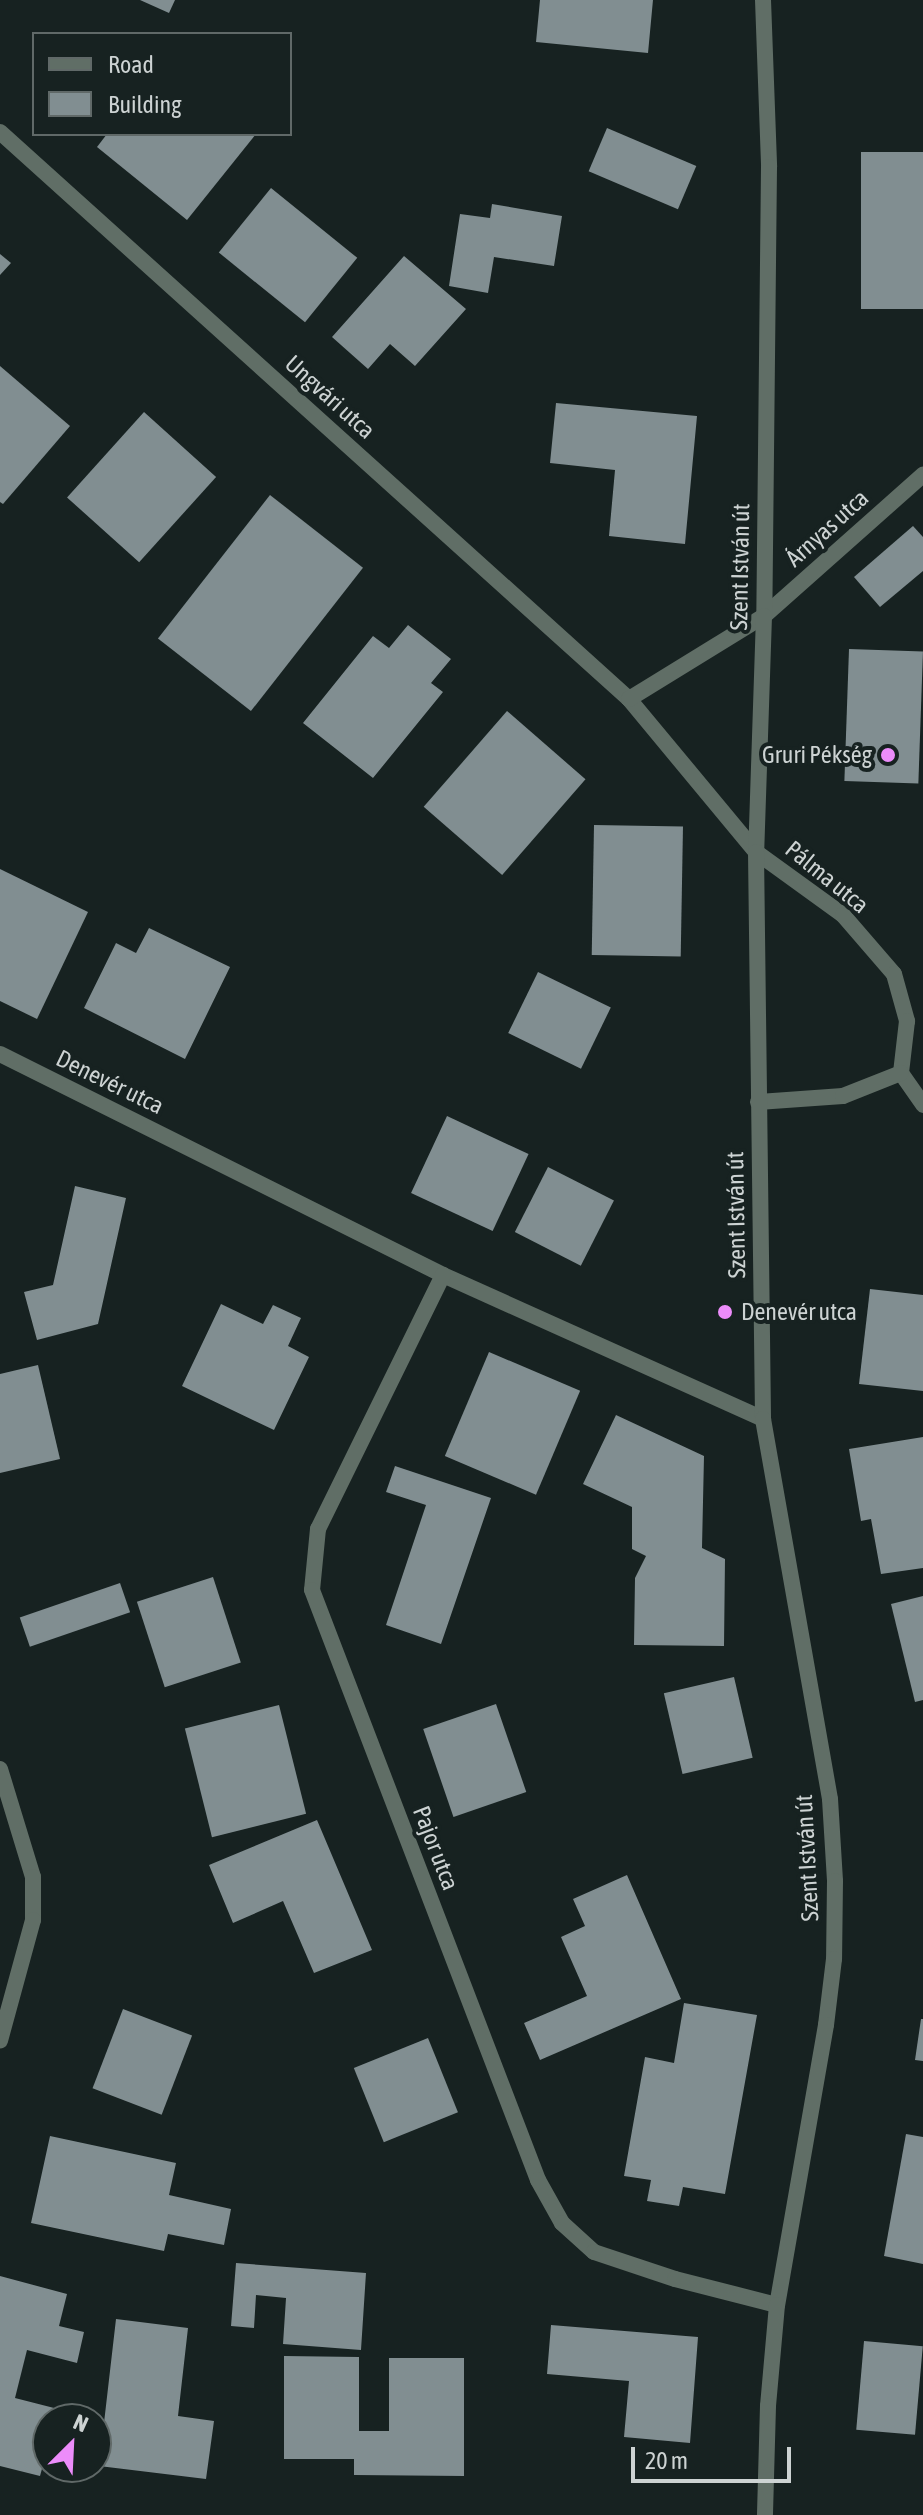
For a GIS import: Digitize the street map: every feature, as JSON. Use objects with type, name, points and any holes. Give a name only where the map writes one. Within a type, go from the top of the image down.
[{"type":"street","name":"Szent István út","points":[[763,0],[769,167],[764,616],[756,852],[763,1419],[830,1799],[835,1881],[834,1959],[826,2025],[777,2305],[768,2406],[765,2515]]},
{"type":"street","name":"Ungvári utca","points":[[0,132],[629,699],[756,852]]},
{"type":"street","name":"Árnyas utca","points":[[764,616],[923,475]]},
{"type":"street","points":[[629,699],[764,616]]},
{"type":"street","name":"Pálma utca","points":[[756,852],[843,915],[894,974],[907,1021],[901,1073]]},
{"type":"street","name":"Denevér utca","points":[[0,1054],[443,1275],[763,1419]]},
{"type":"street","points":[[758,1102],[843,1096],[901,1073],[923,1105]]},
{"type":"street","name":"Pajor utca","points":[[443,1275],[318,1529],[312,1590],[532,2166],[562,2223],[594,2252],[675,2279],[777,2305]]},
{"type":"street","points":[[0,1769],[33,1877],[33,1920],[0,2041]]},
{"type":"building","points":[[140,0],[175,0],[169,13]]},
{"type":"building","points":[[540,0],[653,0],[648,53],[536,42]]},
{"type":"building","points":[[607,128],[696,166],[678,209],[589,171]]},
{"type":"building","points":[[105,136],[254,136],[187,220],[97,147]]},
{"type":"building","points":[[861,152],[923,152],[923,309],[861,309]]},
{"type":"building","points":[[271,188],[357,258],[305,322],[219,253]]},
{"type":"building","points":[[492,204],[562,216],[554,266],[494,257],[488,293],[449,286],[460,214],[490,218]]},
{"type":"building","points":[[0,254],[11,263],[0,275]]},
{"type":"building","points":[[404,256],[466,309],[415,366],[390,344],[368,369],[332,337]]},
{"type":"building","points":[[0,366],[70,426],[3,504],[0,502]]},
{"type":"building","points":[[556,403],[697,416],[685,544],[609,536],[615,470],[550,463]]},
{"type":"building","points":[[144,412],[216,477],[139,562],[67,497]]},
{"type":"building","points":[[270,495],[363,568],[251,711],[158,638]]},
{"type":"building","points":[[913,526],[923,537],[923,571],[880,607],[854,577]]},
{"type":"building","points":[[408,625],[451,659],[431,683],[443,692],[373,778],[303,723],[373,636],[389,648]]},
{"type":"building","points":[[849,649],[923,652],[918,784],[844,781]]},
{"type":"building","points":[[507,711],[585,779],[502,875],[424,807]]},
{"type":"building","points":[[594,825],[683,827],[681,957],[592,955]]},
{"type":"building","points":[[0,869],[88,912],[37,1019],[0,1001]]},
{"type":"building","points":[[149,928],[230,967],[185,1059],[84,1008],[116,943],[136,953]]},
{"type":"building","points":[[538,972],[611,1008],[581,1069],[508,1033]]},
{"type":"building","points":[[447,1116],[529,1154],[493,1231],[411,1193]]},
{"type":"building","points":[[548,1167],[614,1201],[581,1266],[515,1232]]},
{"type":"building","points":[[75,1186],[126,1198],[98,1324],[37,1340],[24,1292],[53,1285]]},
{"type":"building","points":[[870,1289],[923,1295],[923,1391],[859,1384]]},
{"type":"building","points":[[221,1304],[263,1324],[273,1305],[301,1318],[288,1346],[309,1357],[274,1430],[182,1386]]},
{"type":"building","points":[[489,1352],[580,1391],[536,1495],[445,1456]]},
{"type":"building","points":[[38,1365],[60,1459],[0,1473],[0,1374]]},
{"type":"building","points":[[616,1415],[704,1456],[702,1548],[725,1559],[724,1646],[634,1645],[635,1578],[646,1556],[632,1549],[632,1507],[583,1484]]},
{"type":"building","points":[[923,1437],[923,1568],[881,1574],[871,1519],[861,1521],[849,1449]]},
{"type":"building","points":[[395,1466],[491,1498],[441,1644],[386,1625],[426,1505],[386,1492]]},
{"type":"building","points":[[213,1577],[241,1663],[165,1687],[137,1602]]},
{"type":"building","points":[[120,1583],[130,1612],[30,1647],[20,1618]]},
{"type":"building","points":[[923,1596],[923,1700],[915,1702],[891,1604]]},
{"type":"building","points":[[734,1677],[753,1758],[683,1774],[664,1693]]},
{"type":"building","points":[[496,1704],[526,1792],[453,1817],[423,1729]]},
{"type":"building","points":[[279,1705],[306,1814],[212,1837],[185,1728]]},
{"type":"building","points":[[317,1820],[372,1950],[314,1973],[283,1901],[233,1923],[209,1865]]},
{"type":"building","points":[[627,1875],[681,1999],[540,2060],[524,2023],[587,1996],[561,1937],[585,1926],[573,1899]]},
{"type":"building","points":[[684,2003],[757,2015],[725,2194],[683,2187],[679,2206],[647,2201],[651,2180],[624,2176],[645,2057],[674,2063]]},
{"type":"building","points":[[123,2009],[192,2036],[162,2115],[93,2088]]},
{"type":"building","points":[[923,2019],[923,2061],[915,2060]]},
{"type":"building","points":[[428,2038],[458,2112],[384,2142],[354,2068]]},
{"type":"building","points":[[906,2134],[923,2137],[923,2264],[884,2256]]},
{"type":"building","points":[[50,2136],[176,2163],[169,2195],[231,2209],[224,2245],[168,2234],[164,2251],[31,2223]]},
{"type":"building","points":[[236,2263],[366,2273],[361,2350],[283,2344],[286,2298],[256,2295],[254,2328],[231,2326]]},
{"type":"building","points":[[0,2276],[67,2294],[59,2326],[84,2332],[77,2363],[27,2350],[15,2398],[35,2403],[32,2403],[32,2474],[0,2466]]},
{"type":"building","points":[[116,2319],[188,2328],[178,2416],[214,2421],[206,2479],[112,2468],[112,2403],[106,2403]]},
{"type":"building","points":[[551,2325],[698,2337],[690,2443],[624,2437],[629,2381],[547,2374]]},
{"type":"building","points":[[864,2341],[923,2346],[915,2435],[856,2430]]},
{"type":"building","points":[[284,2356],[359,2357],[359,2431],[389,2431],[389,2358],[464,2358],[464,2476],[354,2475],[354,2459],[284,2459]]},
{"type":"place","name":"Gruri Pékség","points":[[888,755]]},
{"type":"place","name":"Denevér utca","points":[[725,1312]]}]
